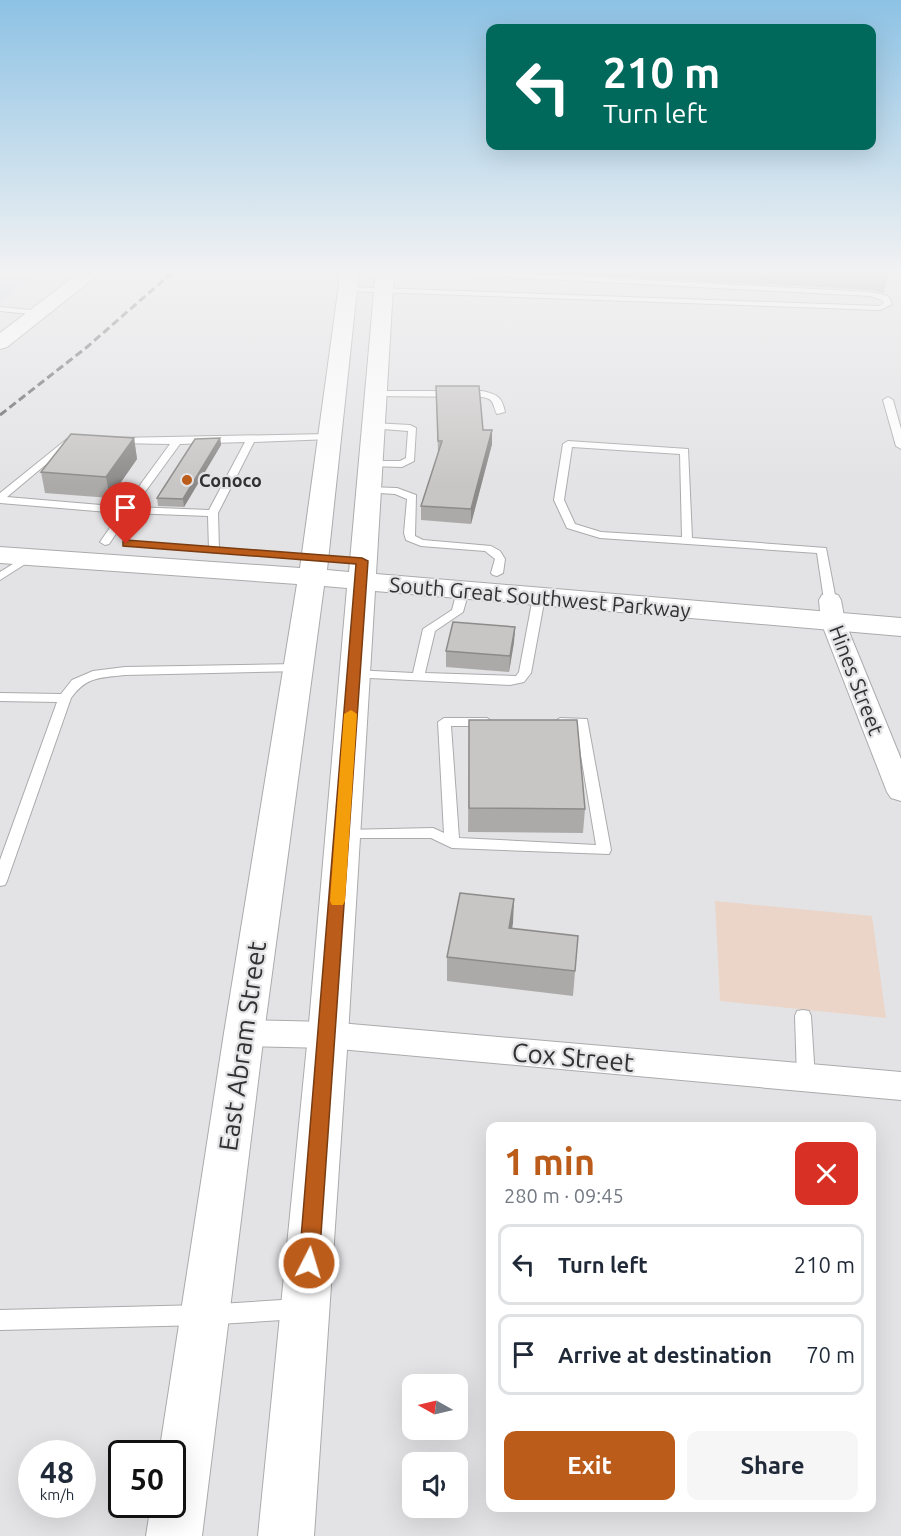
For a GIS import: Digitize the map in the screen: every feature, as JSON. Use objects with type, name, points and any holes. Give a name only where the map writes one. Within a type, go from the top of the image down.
[{"type":"main road","name":"East Abram Street","points":[[174,1536],[203,1315],[314,567],[340,342]]},
{"type":"main road","points":[[286,1536],[328,1035],[379,342]]},
{"type":"main road","points":[[329,427],[373,422]]},
{"type":"main road","name":"South Great Southwest Parkway","points":[[0,533],[214,550],[314,567]]},
{"type":"main road","name":"South Great Southwest Parkway","points":[[0,555],[314,567],[361,571],[497,573],[832,611],[901,627]]},
{"type":"main road","name":"South Great Southwest Parkway","points":[[361,571],[463,591],[539,597],[832,611],[901,605]]},
{"type":"street","name":"Hines Street","points":[[832,611],[901,792]]},
{"type":"street","name":"Cox Street","points":[[244,1033],[328,1035],[901,1086]]},
{"type":"lane","points":[[375,394],[482,394],[493,396],[498,401],[500,412]]},
{"type":"lane","points":[[888,400],[901,446]]},
{"type":"lane","points":[[370,464],[407,462],[411,459],[413,430],[373,422]]},
{"type":"lane","points":[[0,499],[67,442],[251,439],[329,427]]},
{"type":"lane","points":[[214,550],[213,513],[251,439]]},
{"type":"lane","points":[[105,542],[177,441]]},
{"type":"lane","points":[[687,541],[685,451],[568,444],[559,501],[571,526],[600,535],[687,541],[822,550],[832,611]]},
{"type":"lane","points":[[368,490],[398,491],[412,497],[410,538],[421,543],[487,549],[496,553],[500,559],[497,573]]},
{"type":"lane","points":[[0,499],[127,510],[213,513]]},
{"type":"lane","points":[[0,576],[29,557]]},
{"type":"lane","points":[[418,677],[429,629],[457,612],[463,591]]},
{"type":"lane","points":[[354,674],[510,681],[520,679],[525,673],[539,597]]},
{"type":"lane","points":[[0,881],[65,698],[76,683],[93,675],[125,671],[298,668]]},
{"type":"lane","points":[[0,697],[65,698]]},
{"type":"lane","points":[[452,843],[444,722],[501,722]]},
{"type":"lane","points":[[342,835],[433,833],[452,843],[604,850],[582,722],[548,722]]},
{"type":"lane","points":[[803,1016],[806,1078]]},
{"type":"lane","points":[[0,1320],[203,1315],[306,1309]]},
{"type":"shaded area","points":[[715,901],[872,916],[886,1018],[720,1001]]},
{"type":"building","points":[[436,386],[479,386],[483,430],[492,430],[471,509],[421,506],[442,441],[438,441]]},
{"type":"building","points":[[71,434],[134,438],[106,477],[41,472]]},
{"type":"building","points":[[220,438],[183,499],[157,498],[195,439]]},
{"type":"building","points":[[453,622],[515,627],[510,656],[446,651]]},
{"type":"building","points":[[469,720],[577,720],[585,809],[469,808]]},
{"type":"building","points":[[460,893],[514,899],[509,928],[578,936],[575,971],[447,957]]},
{"type":"railway","points":[[0,415],[93,342]]},
{"type":"slow traffic","points":[[337,901],[351,714]]},
{"type":"place","name":"Conoco","points":[[187,480]]},
{"type":"route","points":[[126,544],[362,561],[309,1263]]}]
